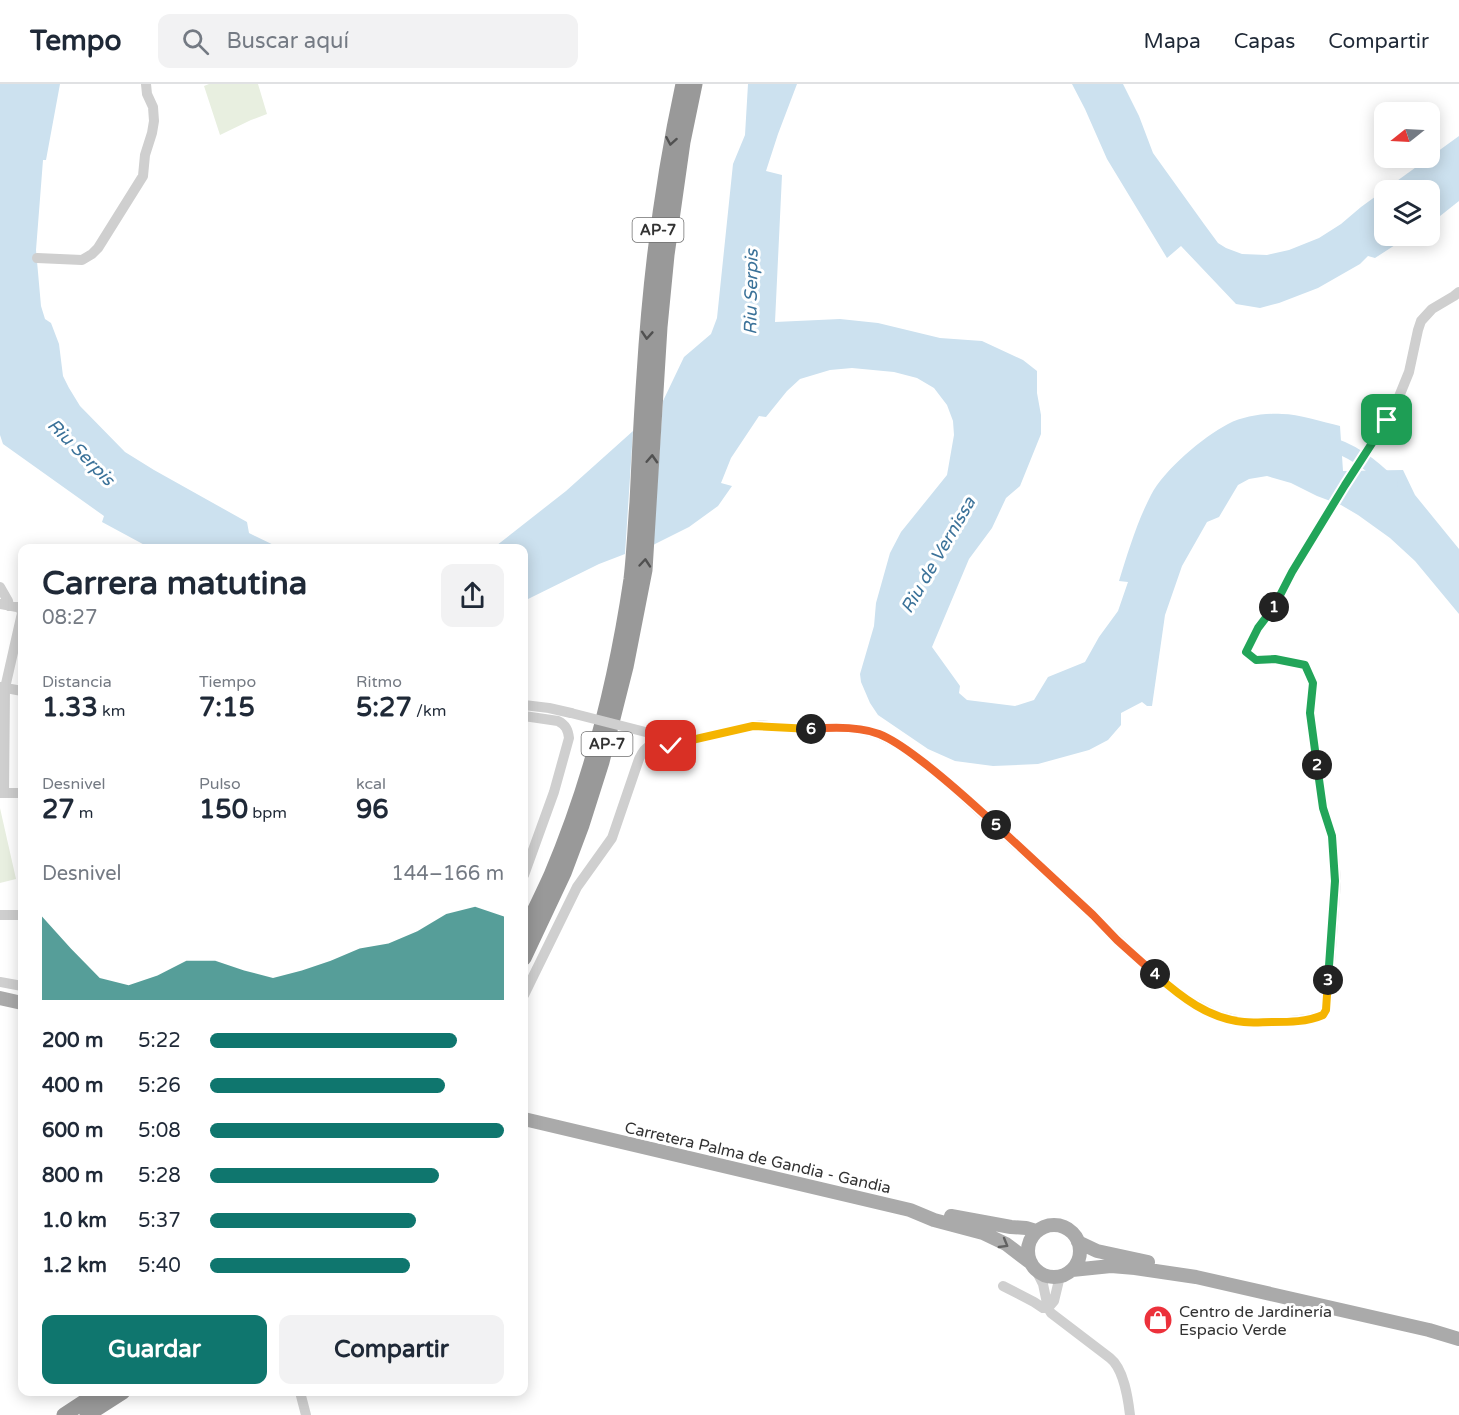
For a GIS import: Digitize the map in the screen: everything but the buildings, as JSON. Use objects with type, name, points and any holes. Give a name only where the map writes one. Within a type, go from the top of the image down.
[{"type":"highway","name":"AP-7","points":[[528,950],[564,873],[603,762],[626,667],[645,570],[642,517],[654,255],[671,140],[682,84]]},
{"type":"highway","name":"AP-7","points":[[650,377],[683,142],[695,84]]},
{"type":"highway","name":"AP-7","points":[[528,924],[569,827],[599,733],[615,664],[642,517]]},
{"type":"highway","points":[[64,1415],[93,1396]]},
{"type":"highway","points":[[87,1415],[117,1396]]},
{"type":"main road","points":[[0,992],[18,997]]},
{"type":"main road","points":[[0,998],[18,1002]]},
{"type":"main road","name":"Carretera Palma de Gandia - Gandia","points":[[528,1120],[910,1210],[1036,1231]]},
{"type":"main road","name":"Carretera Palma de Gandia - Gandia","points":[[910,1210],[934,1220],[983,1233],[1006,1244],[1033,1266]]},
{"type":"main road","points":[[1066,1273],[1077,1264],[1079,1257],[1080,1249],[1074,1234],[1068,1228],[1052,1224],[1036,1231],[1028,1246],[1028,1255],[1033,1266],[1043,1275],[1052,1277],[1111,1266],[1196,1277],[1429,1330],[1458,1340]]},
{"type":"main road","points":[[1078,1242],[1097,1251],[1161,1265],[1196,1277]]},
{"type":"street","points":[[37,258],[82,260],[92,254],[141,180],[154,121],[146,84]]},
{"type":"street","points":[[528,705],[549,708],[679,739],[696,739],[759,725],[804,730],[853,728],[878,734],[900,745],[942,777],[1139,960],[1184,998],[1216,1016],[1245,1022],[1284,1022],[1323,1015],[1327,1003],[1335,881],[1332,836],[1323,808],[1310,713],[1313,683],[1305,665],[1275,659],[1256,660],[1246,652],[1258,628],[1275,605],[1292,572],[1396,404],[1409,372],[1421,321],[1432,309],[1459,292]]},
{"type":"street","points":[[0,587],[8,601],[16,606],[2,688],[2,793],[18,793]]},
{"type":"street","points":[[2,688],[18,691]]},
{"type":"street","points":[[528,717],[558,721],[568,730],[569,738],[554,792],[528,864]]},
{"type":"street","points":[[528,987],[577,887],[612,838],[642,753],[651,745],[678,746],[696,739]]},
{"type":"street","points":[[0,915],[18,915]]},
{"type":"street","points":[[0,981],[18,986]]},
{"type":"street","points":[[1033,1266],[1060,1320],[1118,1365],[1126,1390],[1130,1415]]},
{"type":"street","points":[[1049,1301],[1066,1273]]},
{"type":"street","points":[[1003,1286],[1034,1302],[1049,1301]]},
{"type":"street","points":[[301,1396],[306,1415]]},
{"type":"green space","points":[[209,84],[258,84],[267,114],[220,135],[204,86]]},
{"type":"green space","points":[[0,808],[16,879],[0,883]]},
{"type":"water","name":"Riu Serpis","points":[[0,84],[60,84],[46,160],[43,160],[36,250],[41,306],[45,319],[51,323],[59,344],[63,376],[80,406],[125,452],[247,522],[249,533],[272,544],[143,544],[102,522],[104,516],[3,444],[0,435]]},
{"type":"water","name":"Riu Serpis","points":[[748,84],[797,84],[766,171],[782,175],[775,322],[840,319],[878,323],[940,338],[982,341],[1023,360],[1037,371],[1041,434],[1020,486],[1006,498],[992,528],[969,559],[932,647],[960,686],[959,693],[967,700],[1015,706],[1034,700],[1048,677],[1085,662],[1099,637],[1118,611],[1128,582],[1119,581],[1122,570],[1141,516],[1157,485],[1174,465],[1207,437],[1228,424],[1254,416],[1288,414],[1340,426],[1343,471],[1403,470],[1415,495],[1459,549],[1459,614],[1415,561],[1390,538],[1358,515],[1291,483],[1267,476],[1249,479],[1238,485],[1219,517],[1207,522],[1182,566],[1165,615],[1152,706],[1147,706],[1142,702],[1121,713],[1121,725],[1108,740],[1089,750],[1038,764],[993,766],[955,761],[928,749],[878,715],[870,703],[860,674],[874,626],[876,603],[890,553],[901,532],[947,475],[954,435],[953,421],[947,405],[934,388],[917,378],[894,372],[852,368],[830,370],[800,379],[766,417],[759,416],[731,458],[721,483],[732,486],[718,506],[689,527],[653,545],[663,401],[684,357],[711,334],[717,318],[733,164],[745,135]]},
{"type":"water","points":[[1072,84],[1123,84],[1139,116],[1153,153],[1218,243],[1226,248],[1242,254],[1267,255],[1289,250],[1319,238],[1341,224],[1374,197],[1374,246],[1394,246],[1375,258],[1368,256],[1360,264],[1318,288],[1279,303],[1260,308],[1236,304],[1181,246],[1167,258],[1107,159]]},
{"type":"water","points":[[1459,136],[1459,201],[1440,216],[1440,180],[1398,180],[1415,168],[1440,168],[1440,150]]},
{"type":"water","points":[[633,431],[625,554],[599,564],[528,599],[528,544],[498,544],[566,491]]},
{"type":"waterway","name":"Riu de Vernissa","points":[[1324,442],[1360,458],[1391,484]]},
{"type":"place","name":"Centro de Jardinería Espacio Verde","points":[[1158,1320]]},
{"type":"route","points":[[671,746],[759,725],[804,730],[853,728],[878,734],[900,745],[942,777],[1093,915],[1117,940],[1184,998],[1216,1016],[1245,1022],[1284,1022],[1323,1015],[1327,1003],[1335,881],[1332,836],[1323,808],[1310,713],[1313,683],[1305,665],[1275,659],[1256,660],[1246,652],[1292,572],[1387,420]]}]
